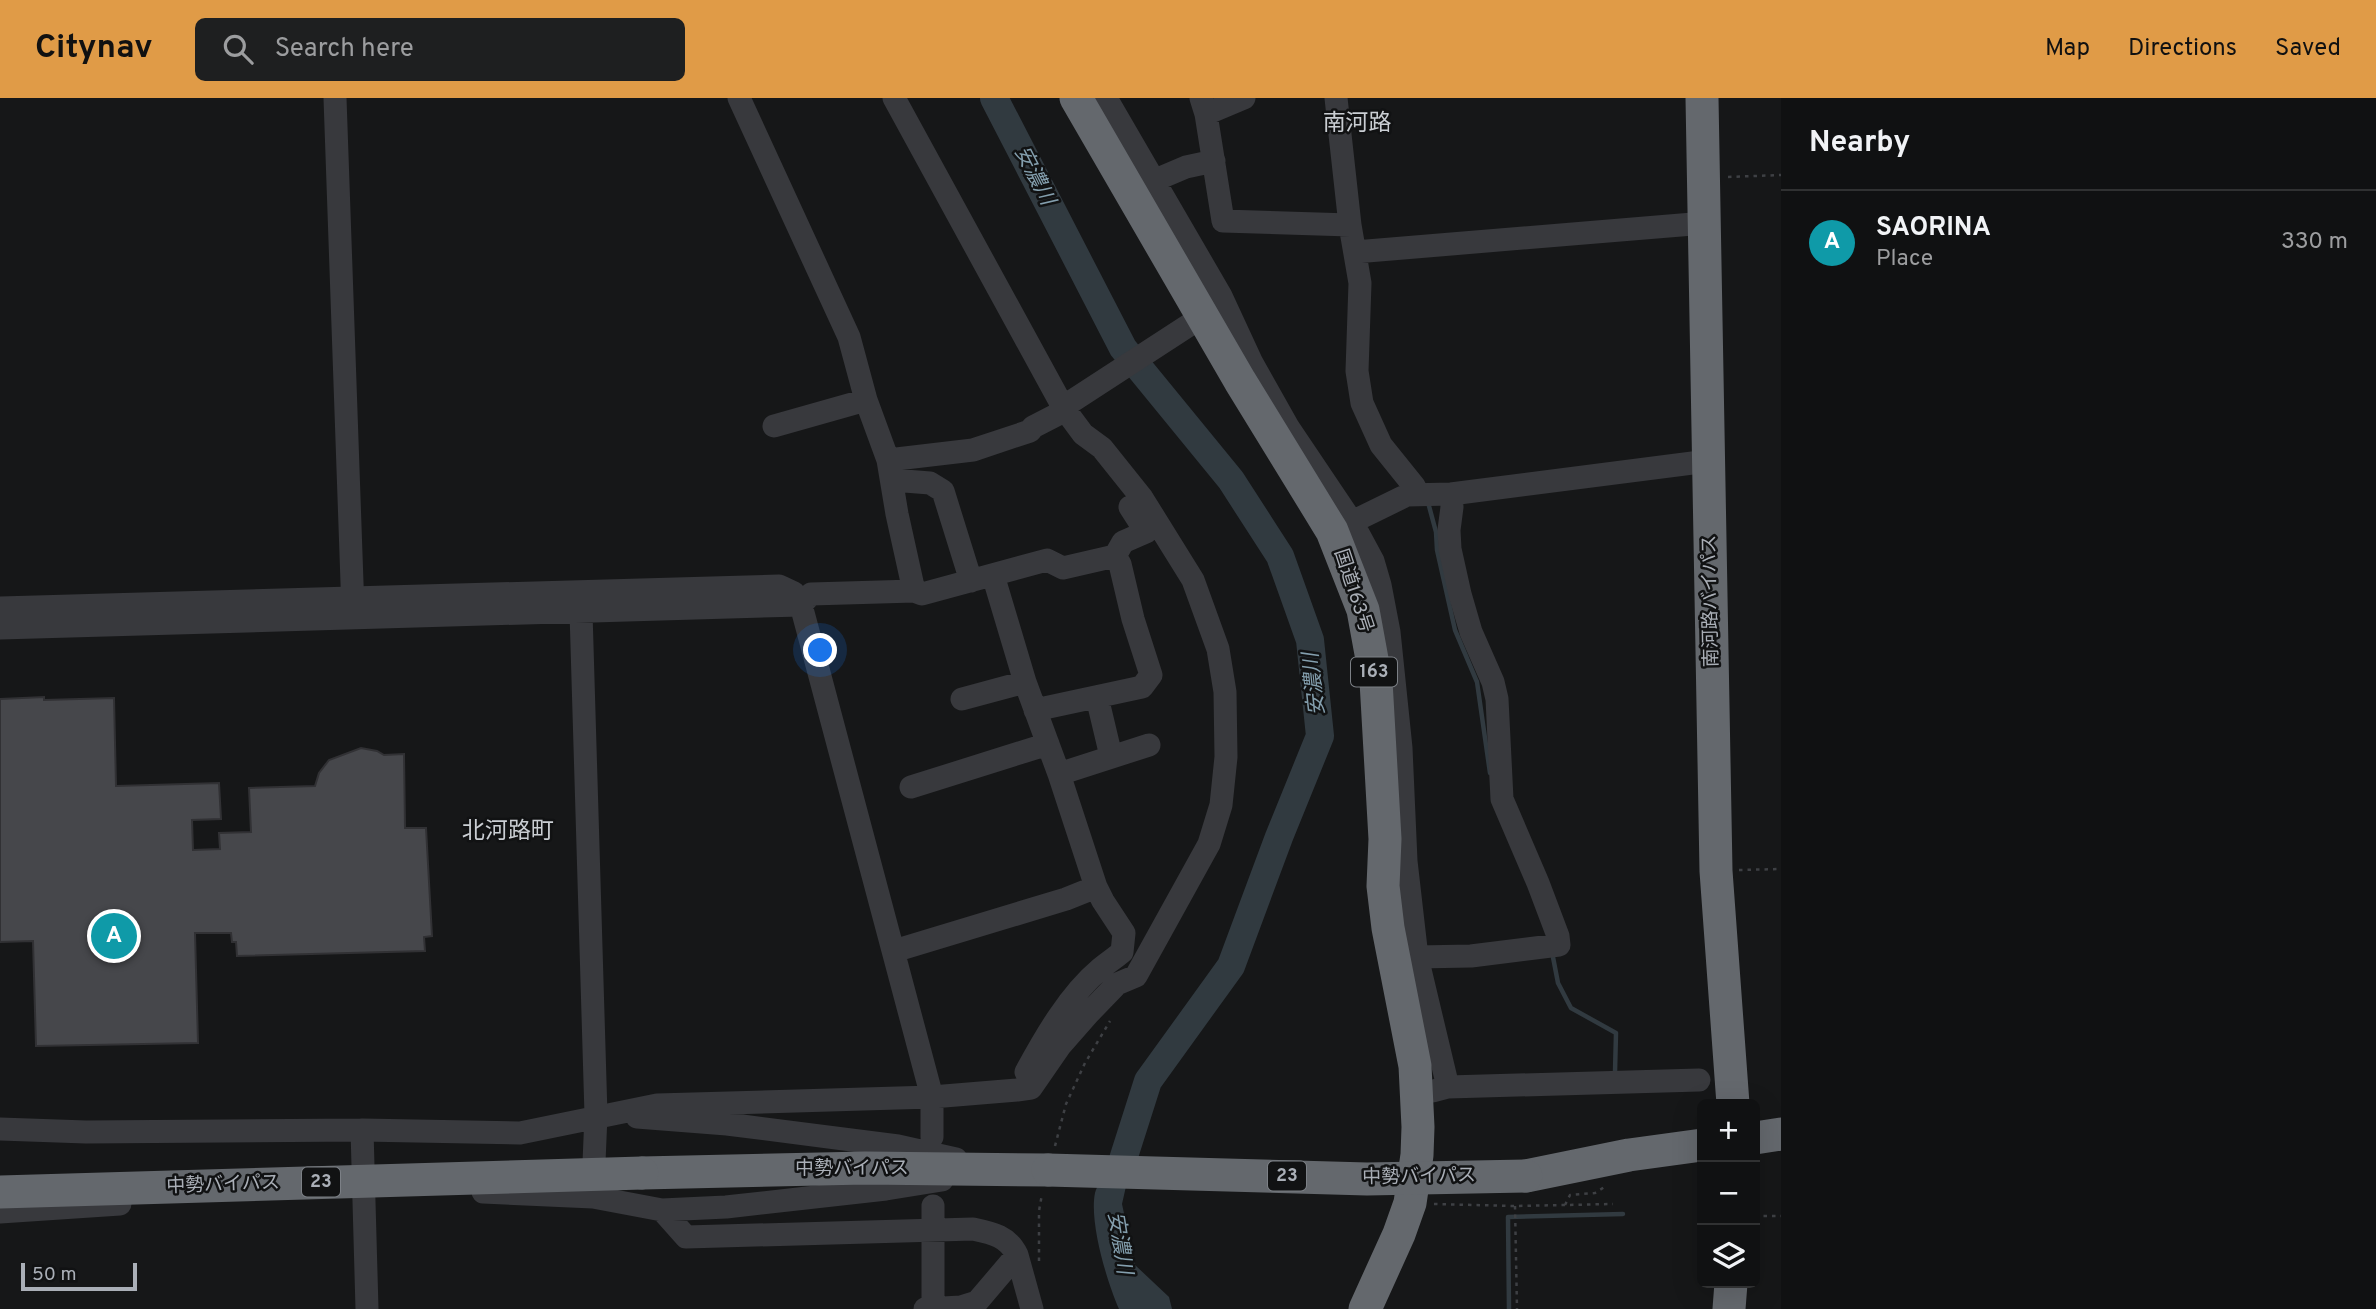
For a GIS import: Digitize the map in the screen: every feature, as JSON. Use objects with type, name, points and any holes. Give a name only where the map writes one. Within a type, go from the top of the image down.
[{"type":"highway","name":"国道163号","points":[[1076,98],[1202,325],[1332,531],[1363,610],[1376,681],[1385,839],[1385,900],[1396,973],[1410,1035],[1432,1091],[1417,1155],[1410,1203],[1399,1234],[1364,1309]]},
{"type":"highway","name":"南河路バイパス","points":[[1702,98],[1716,871],[1733,1099]]},
{"type":"highway","points":[[1760,1137],[1781,1134]]},
{"type":"highway","name":"中勢バイパス","points":[[0,1192],[865,1168],[1367,1179],[1518,1196],[1629,1155],[1697,1146]]},
{"type":"highway","points":[[1729,1309],[1731,1288]]},
{"type":"street","points":[[335,98],[353,608]]},
{"type":"street","points":[[739,98],[849,337],[866,400],[890,470],[915,591]]},
{"type":"street","points":[[0,608],[353,608],[581,612],[800,605],[811,594],[915,591],[922,594],[1047,560],[1063,568],[1115,556],[1123,542],[1146,532],[1066,407],[894,98]]},
{"type":"street","points":[[1106,98],[1221,296],[1252,363],[1288,427],[1352,522],[1373,561],[1389,632],[1401,748],[1406,861],[1432,1091],[1699,1080]]},
{"type":"street","points":[[1244,98],[1203,106],[1223,221],[1350,225]]},
{"type":"street","points":[[1336,98],[1350,225],[1360,283],[1357,371],[1362,403],[1381,445],[1414,486],[1418,495]]},
{"type":"street","points":[[1158,189],[1186,167],[1213,161]]},
{"type":"street","points":[[890,470],[973,450],[1030,431],[1202,325],[1221,329],[1160,208],[1158,189]]},
{"type":"street","points":[[1355,251],[1705,223]]},
{"type":"street","points":[[774,426],[866,400]]},
{"type":"street","points":[[0,1129],[86,1132],[362,1130],[520,1133],[657,1105],[932,1097],[1031,1088],[1060,1046],[1089,1013],[1117,984],[1136,976],[1209,844],[1224,786],[1225,692],[1217,649],[1193,580],[1142,498],[1102,448],[1083,434]]},
{"type":"street","points":[[1352,522],[1396,499],[1418,495],[1451,494],[1708,461]]},
{"type":"street","points":[[890,470],[930,483],[943,491],[1025,682],[1096,887],[1124,933],[1122,952],[1098,970],[1049,1030],[1017,1090]]},
{"type":"street","points":[[1418,957],[1471,956],[1552,946],[1558,936],[1502,799],[1497,699],[1488,670],[1471,632],[1460,594],[1450,549],[1451,494]]},
{"type":"street","points":[[1035,710],[1142,687],[1151,676],[1133,619],[1120,564],[1115,556]]},
{"type":"street","points":[[0,628],[779,586],[794,593],[800,605],[932,1097],[932,1138]]},
{"type":"street","points":[[581,612],[607,1114],[593,1196]]},
{"type":"street","points":[[962,699],[1025,682]]},
{"type":"street","points":[[1097,697],[1111,756]]},
{"type":"street","points":[[911,787],[1048,744]]},
{"type":"street","points":[[1059,774],[1149,745]]},
{"type":"street","points":[[894,951],[1066,899],[1096,887]]},
{"type":"street","points":[[607,1114],[727,1124],[898,1146],[1000,1170]]},
{"type":"street","points":[[362,1130],[367,1309]]},
{"type":"street","points":[[0,1212],[195,1199],[484,1192],[593,1196],[662,1210],[726,1207],[886,1189],[1000,1170]]},
{"type":"street","points":[[933,1206],[933,1309]]},
{"type":"street","points":[[662,1210],[686,1237],[973,1229],[1000,1235],[1013,1247],[1017,1255],[1032,1309]]},
{"type":"street","points":[[925,1309],[961,1307],[977,1302],[1017,1255]]},
{"type":"path","points":[[1704,177],[1781,175]]},
{"type":"path","points":[[1716,871],[1781,869]]},
{"type":"path","points":[[1041,1272],[1039,1211],[1066,1104],[1085,1063],[1111,1019]]},
{"type":"path","points":[[1565,1205],[1570,1195],[1595,1193],[1612,1182]]},
{"type":"path","points":[[1410,1203],[1518,1196],[1565,1205],[1613,1204]]},
{"type":"path","points":[[1517,1309],[1515,1227],[1518,1196]]},
{"type":"path","points":[[1760,1216],[1781,1216]]},
{"type":"water","points":[[1141,1120],[1122,1204],[1135,1265],[1169,1297],[1172,1309],[1119,1309],[1109,1284],[1097,1235],[1094,1205],[1097,1187]]},
{"type":"building","points":[[44,697],[44,700],[114,698],[116,786],[219,783],[221,819],[192,820],[193,850],[220,849],[219,833],[251,832],[249,788],[315,786],[319,773],[329,760],[361,748],[384,755],[404,754],[405,828],[426,828],[432,936],[424,937],[425,951],[237,956],[236,942],[232,942],[231,933],[195,933],[198,1043],[36,1046],[33,941],[0,942],[0,699]]},
{"type":"waterway","name":"安濃川","points":[[994,98],[1123,348],[1231,480],[1280,556],[1310,640],[1320,736],[1231,966],[1148,1081],[1119,1172]]},
{"type":"waterway","points":[[1429,506],[1455,630],[1477,682],[1490,773]]},
{"type":"waterway","points":[[1552,952],[1558,983],[1571,1008],[1616,1033],[1615,1072]]},
{"type":"waterway","points":[[1509,1309],[1508,1217],[1623,1214]]},
{"type":"place","name":"SAORINA","points":[[114,936]]},
{"type":"district","name":"南河路","points":[[1357,124]]},
{"type":"district","name":"北河路町","points":[[508,832]]}]
